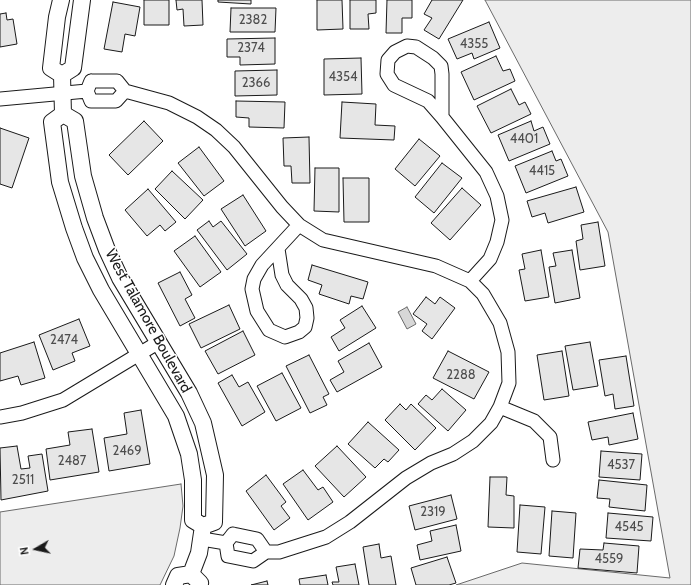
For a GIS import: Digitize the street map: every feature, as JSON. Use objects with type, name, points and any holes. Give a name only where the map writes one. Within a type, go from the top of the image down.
[{"type":"street","points":[[61,0],[57,17],[51,68],[62,75]]},
{"type":"street","points":[[62,75],[73,68],[82,0]]},
{"type":"street","points":[[442,117],[441,66],[433,58],[416,47],[407,46],[395,52],[388,60],[387,74],[394,85],[428,101],[486,172],[497,196],[502,220],[497,242],[490,259],[470,282]]},
{"type":"street","points":[[62,75],[63,114]]},
{"type":"street","points":[[125,91],[116,101],[91,101],[87,91],[91,81],[117,82],[125,91],[169,103],[196,116],[216,130],[234,147],[282,207],[299,224],[323,240],[436,266],[470,282],[483,294],[500,323],[508,352],[509,383],[500,407],[491,423],[473,442],[453,454],[431,463],[406,478],[350,522],[326,537],[286,550],[266,552],[253,561],[228,556],[226,543],[233,534],[257,539],[266,552]]},
{"type":"street","points":[[0,99],[87,91]]},
{"type":"street","name":"West Talamore Boulevard","points":[[174,585],[178,576],[195,579],[203,532],[214,522],[215,475],[210,449],[203,423],[189,393],[120,278],[106,250],[83,176],[75,121],[63,114],[52,122],[60,182],[66,206],[85,258],[176,416],[189,454],[193,480],[193,520],[203,532]]},
{"type":"street","points":[[278,249],[282,275],[287,285],[301,299],[306,308],[307,318],[305,327],[293,336],[284,337],[269,330],[257,311],[252,289],[254,279],[262,265],[299,224]]},
{"type":"street","points":[[0,417],[28,412],[63,400],[159,342]]},
{"type":"street","points":[[500,407],[534,421],[550,437],[553,460]]},
{"type":"street","points":[[203,532],[226,543]]},
{"type":"shaded area","points":[[485,0],[691,0],[691,585],[456,585],[522,563],[670,578],[608,232]]},
{"type":"shaded area","points":[[407,307],[416,324],[407,329],[398,312]]},
{"type":"shaded area","points":[[181,484],[183,506],[180,528],[174,556],[160,585],[0,585],[0,512]]},
{"type":"building","points":[[144,0],[169,0],[169,25],[144,25]]},
{"type":"building","points":[[176,0],[202,0],[203,25],[184,26],[183,9],[177,10]]},
{"type":"building","points":[[218,0],[251,0],[251,4],[218,2]]},
{"type":"building","points":[[317,0],[342,0],[343,29],[317,30]]},
{"type":"building","points":[[350,0],[376,0],[376,13],[368,14],[369,29],[350,29]]},
{"type":"building","points":[[387,0],[412,0],[412,18],[402,18],[402,33],[386,33]]},
{"type":"building","points":[[432,0],[463,0],[439,39],[424,30],[432,18],[424,14]]},
{"type":"building","points":[[113,2],[140,7],[135,36],[125,34],[122,52],[104,49]]},
{"type":"building","points":[[231,8],[276,8],[275,32],[230,32]]},
{"type":"building","points":[[6,13],[7,20],[13,19],[17,44],[0,47],[0,14]]},
{"type":"building","points":[[489,22],[500,48],[474,59],[472,53],[457,59],[448,39]]},
{"type":"building","points":[[275,38],[275,64],[240,65],[240,57],[227,57],[227,39]]},
{"type":"building","points":[[496,56],[503,71],[510,69],[515,81],[474,100],[461,72]]},
{"type":"building","points":[[361,58],[362,94],[324,95],[324,59]]},
{"type":"building","points":[[277,70],[277,95],[235,96],[235,71]]},
{"type":"building","points":[[511,89],[519,105],[525,102],[531,114],[491,133],[477,106]]},
{"type":"building","points":[[236,101],[285,102],[284,128],[249,127],[249,118],[236,117]]},
{"type":"building","points":[[342,102],[376,104],[375,125],[395,126],[394,140],[340,138]]},
{"type":"building","points":[[144,121],[163,141],[128,175],[109,155]]},
{"type":"building","points":[[531,121],[534,131],[543,127],[550,144],[509,161],[498,135]]},
{"type":"building","points":[[0,128],[29,138],[12,188],[0,184]]},
{"type":"building","points":[[309,137],[310,183],[292,183],[291,166],[284,166],[283,138]]},
{"type":"building","points":[[419,139],[440,156],[415,186],[395,169]]},
{"type":"building","points":[[199,147],[224,181],[204,196],[178,163]]},
{"type":"building","points":[[552,151],[556,161],[561,159],[568,176],[526,193],[515,166]]},
{"type":"building","points":[[442,163],[462,178],[434,213],[415,197]]},
{"type":"building","points":[[315,168],[339,168],[339,212],[314,211]]},
{"type":"building","points":[[172,171],[203,200],[185,219],[155,189]]},
{"type":"building","points":[[343,178],[369,178],[369,222],[344,222]]},
{"type":"building","points":[[576,187],[584,212],[548,223],[545,213],[532,217],[527,201]]},
{"type":"building","points":[[462,188],[481,205],[450,240],[431,223]]},
{"type":"building","points":[[148,189],[176,222],[165,231],[160,225],[147,236],[125,210]]},
{"type":"building","points":[[243,195],[266,231],[245,246],[221,209]]},
{"type":"building","points":[[209,221],[213,227],[221,221],[247,254],[227,270],[197,230]]},
{"type":"building","points":[[598,222],[605,266],[580,270],[576,241],[583,239],[581,225]]},
{"type":"building","points":[[195,236],[221,272],[200,287],[174,251]]},
{"type":"building","points":[[541,250],[549,297],[525,301],[519,270],[525,269],[522,254]]},
{"type":"building","points":[[572,250],[580,298],[555,303],[549,267],[556,266],[553,253]]},
{"type":"building","points":[[312,265],[368,282],[363,299],[351,296],[349,304],[319,294],[322,285],[308,280]]},
{"type":"building","points":[[180,272],[192,295],[185,299],[195,318],[180,326],[158,283]]},
{"type":"building","points":[[426,297],[435,304],[440,297],[455,308],[432,339],[422,331],[427,324],[413,314]]},
{"type":"building","points":[[229,305],[240,329],[201,348],[189,324]]},
{"type":"building","points":[[362,306],[376,328],[339,351],[331,337],[345,328],[340,320]]},
{"type":"building","points":[[79,319],[90,346],[72,353],[75,361],[53,370],[39,335]]},
{"type":"building","points":[[243,331],[255,355],[218,374],[205,351]]},
{"type":"building","points":[[34,342],[45,378],[21,385],[18,376],[0,381],[0,353]]},
{"type":"building","points":[[590,342],[598,386],[573,390],[565,346]]},
{"type":"building","points":[[369,343],[382,367],[337,392],[330,380],[344,372],[338,361]]},
{"type":"building","points":[[448,351],[489,372],[474,399],[433,378]]},
{"type":"building","points":[[562,351],[569,396],[544,400],[537,355]]},
{"type":"building","points":[[309,355],[329,394],[323,397],[327,405],[310,413],[286,366]]},
{"type":"building","points":[[626,356],[634,406],[615,409],[613,394],[605,396],[599,360]]},
{"type":"building","points":[[282,373],[301,408],[276,421],[257,386]]},
{"type":"building","points":[[232,375],[239,387],[248,382],[265,412],[242,426],[218,383]]},
{"type":"building","points":[[442,389],[466,410],[448,431],[418,404],[426,395],[432,400]]},
{"type":"building","points":[[400,404],[406,410],[411,404],[436,428],[415,450],[385,420]]},
{"type":"building","points":[[141,410],[150,464],[109,471],[104,438],[127,434],[124,413]]},
{"type":"building","points":[[633,413],[638,439],[609,445],[608,437],[592,440],[588,422]]},
{"type":"building","points":[[368,422],[399,450],[388,462],[384,459],[375,468],[348,444]]},
{"type":"building","points":[[92,429],[99,472],[50,480],[46,449],[70,445],[68,432]]},
{"type":"building","points":[[17,446],[21,469],[30,468],[28,456],[42,454],[48,491],[1,500],[0,448]]},
{"type":"building","points":[[337,446],[366,477],[344,497],[315,466]]},
{"type":"building","points":[[601,451],[642,454],[640,480],[599,477]]},
{"type":"building","points":[[303,470],[318,490],[323,487],[333,502],[308,520],[283,484]]},
{"type":"building","points":[[266,475],[286,502],[281,506],[290,518],[274,530],[246,491]]},
{"type":"building","points":[[490,477],[507,477],[506,495],[514,496],[514,528],[488,527]]},
{"type":"building","points":[[599,480],[647,485],[645,511],[609,507],[610,499],[597,498]]},
{"type":"building","points":[[451,495],[457,519],[415,530],[409,506]]},
{"type":"building","points":[[520,505],[545,507],[541,554],[517,552]]},
{"type":"building","points":[[552,511],[576,513],[573,558],[549,556]]},
{"type":"building","points":[[608,513],[653,517],[651,541],[606,538]]},
{"type":"building","points":[[456,525],[461,551],[420,560],[417,545],[432,541],[430,531]]},
{"type":"building","points":[[604,543],[639,546],[637,573],[578,568],[580,549],[603,550]]},
{"type":"building","points":[[379,544],[381,558],[391,556],[396,585],[369,585],[363,547]]},
{"type":"building","points":[[447,557],[456,583],[449,585],[416,585],[411,568]]},
{"type":"building","points":[[355,564],[359,585],[333,585],[332,582],[339,582],[336,567]]},
{"type":"building","points":[[326,575],[328,585],[300,585],[299,579]]},
{"type":"building","points":[[267,581],[268,585],[251,585]]}]
